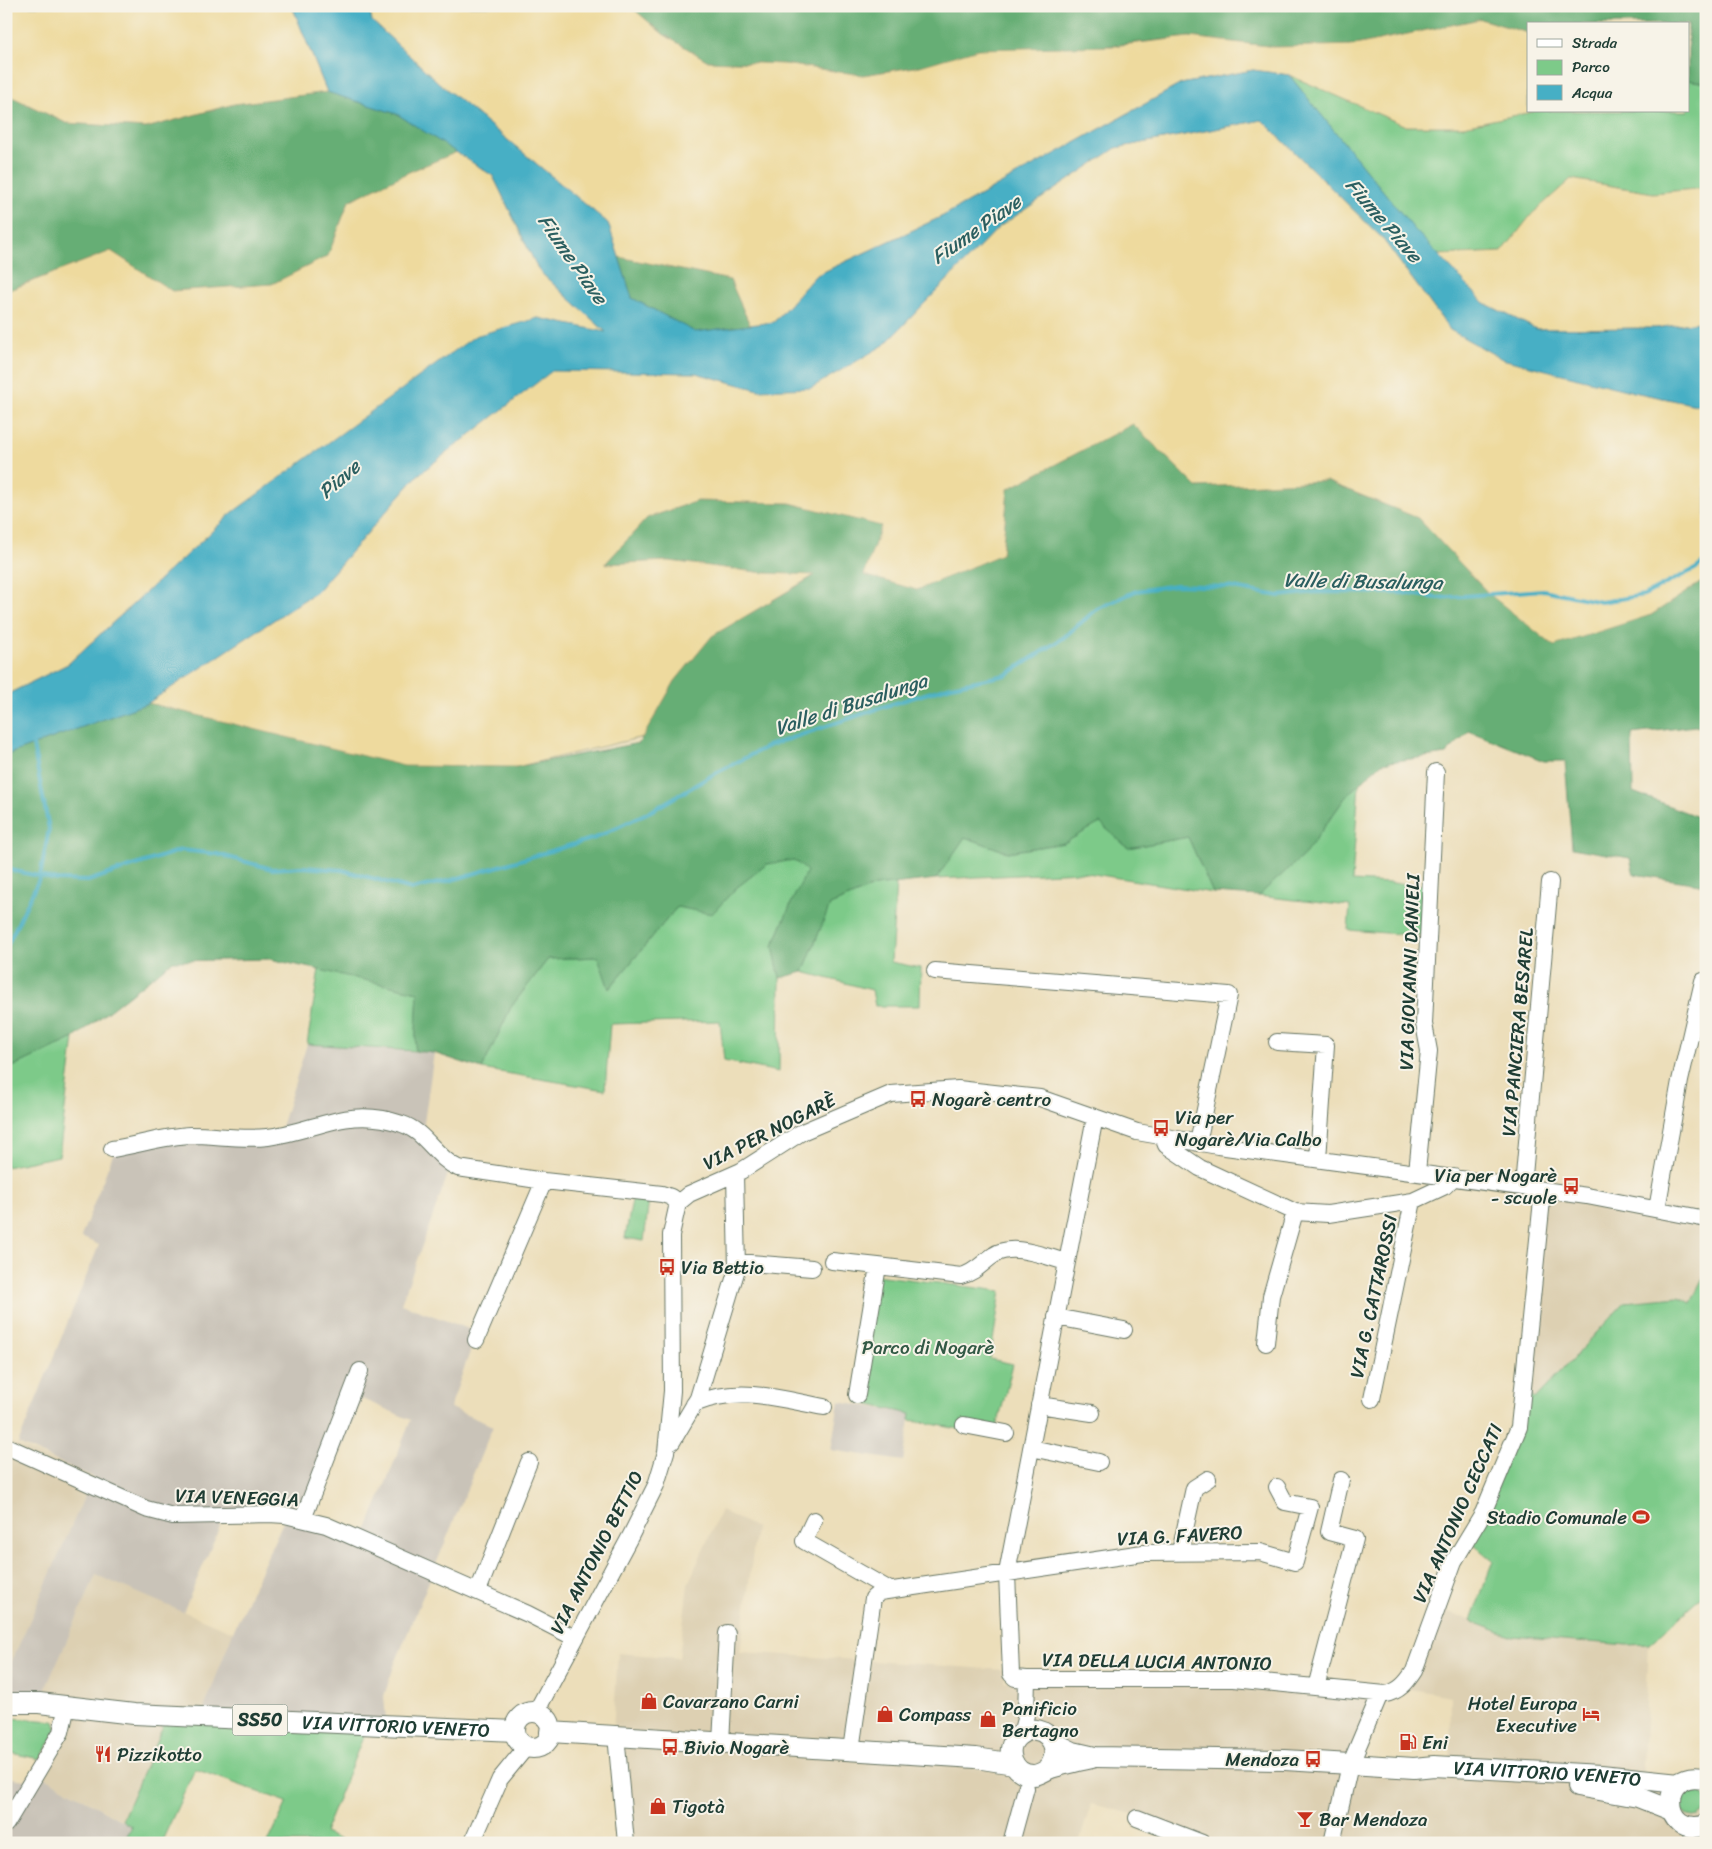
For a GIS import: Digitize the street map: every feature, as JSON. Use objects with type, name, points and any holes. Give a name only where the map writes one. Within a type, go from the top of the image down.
[{"type":"main road","name":"VIA VITTORIO VENETO","points":[[6,1703],[67,1706],[134,1714],[521,1739],[542,1745],[550,1732],[976,1758],[1014,1764],[1022,1772],[1034,1775],[1048,1769],[1095,1757]]},
{"type":"main road","name":"VIA VITTORIO VENETO","points":[[521,1739],[517,1721],[521,1716],[530,1712],[536,1712]]},
{"type":"main road","points":[[536,1712],[547,1719],[550,1732]]},
{"type":"main road","name":"VIA VITTORIO VENETO","points":[[976,1758],[1024,1730],[1043,1732],[1053,1742],[1073,1752],[1095,1757],[1285,1760],[1414,1768],[1434,1766],[1601,1775],[1679,1783],[1693,1777],[1706,1779]]},
{"type":"main road","points":[[1014,1764],[1011,1757],[1024,1730]]},
{"type":"main road","points":[[1048,1769],[1055,1755],[1053,1742]]},
{"type":"main road","name":"VIA VITTORIO VENETO","points":[[1414,1768],[1434,1775],[1587,1787],[1638,1797],[1672,1810],[1681,1823],[1703,1828]]},
{"type":"main road","points":[[1672,1810],[1671,1795],[1679,1783]]},
{"type":"street","name":"VIA GIOVANNI DANIELI","points":[[1417,1172],[1429,1050],[1424,1024],[1436,772]]},
{"type":"street","name":"VIA PANCIERA BESAREL","points":[[1524,1187],[1550,882]]},
{"type":"street","points":[[935,972],[1229,996],[1198,1143]]},
{"type":"street","points":[[1657,1209],[1680,1081],[1703,981],[1706,980]]},
{"type":"street","points":[[1277,1042],[1326,1045],[1318,1159]]},
{"type":"street","name":"VIA PER NOGARÈ","points":[[681,1200],[735,1174],[802,1132],[896,1093],[958,1089],[1040,1098],[1137,1132],[1163,1137],[1587,1196],[1706,1219]]},
{"type":"street","points":[[112,1149],[189,1135],[267,1137],[331,1120],[355,1117],[391,1121],[408,1126],[446,1161],[465,1170],[662,1194],[681,1200]]},
{"type":"street","points":[[1024,1730],[1028,1679],[1015,1678],[1011,1674],[1007,1573],[1094,1117]]},
{"type":"street","points":[[1163,1137],[1166,1145],[1200,1168],[1295,1212],[1328,1214],[1413,1200],[1445,1186],[1454,1177]]},
{"type":"street","points":[[667,1442],[672,1442],[677,1435],[694,1404],[737,1269],[735,1174]]},
{"type":"street","points":[[476,1340],[544,1181]]},
{"type":"street","name":"VIA ANTONIO CECCATI","points":[[1380,1694],[1396,1691],[1406,1683],[1414,1671],[1454,1562],[1483,1513],[1519,1427],[1543,1190]]},
{"type":"street","name":"VIA ANTONIO BETTIO","points":[[536,1712],[656,1485],[667,1442],[672,1391],[671,1235],[681,1200]]},
{"type":"street","name":"VIA G. CATTAROSSI","points":[[1372,1399],[1413,1200]]},
{"type":"street","points":[[1266,1343],[1271,1296],[1295,1212]]},
{"type":"street","points":[[832,1260],[961,1276],[970,1273],[1006,1249],[1067,1262]]},
{"type":"street","points":[[737,1262],[812,1268]]},
{"type":"street","points":[[857,1395],[878,1266]]},
{"type":"street","points":[[1056,1317],[1124,1330]]},
{"type":"street","points":[[304,1519],[360,1371]]},
{"type":"street","points":[[694,1404],[713,1396],[740,1393],[824,1406]]},
{"type":"street","points":[[1039,1405],[1092,1413]]},
{"type":"street","points":[[964,1425],[1006,1432]]},
{"type":"street","points":[[1031,1448],[1099,1462]]},
{"type":"street","name":"VIA VENEGGIA","points":[[8,1450],[146,1509],[172,1516],[269,1514],[304,1519],[350,1533],[478,1591],[575,1638]]},
{"type":"street","points":[[478,1591],[529,1462]]},
{"type":"street","points":[[1180,1552],[1194,1488],[1208,1478]]},
{"type":"street","points":[[1316,1687],[1355,1538],[1329,1532],[1341,1480]]},
{"type":"street","name":"VIA G. FAVERO","points":[[888,1589],[1143,1553],[1260,1552],[1295,1562],[1310,1507],[1285,1502],[1277,1487]]},
{"type":"street","points":[[814,1520],[804,1542],[888,1589]]},
{"type":"street","points":[[851,1750],[873,1598],[880,1592],[888,1589]]},
{"type":"street","points":[[721,1742],[727,1633]]},
{"type":"street","name":"VIA DELLA LUCIA ANTONIO","points":[[1028,1679],[1233,1679],[1380,1694]]},
{"type":"street","points":[[1332,1843],[1350,1765],[1380,1694]]},
{"type":"street","points":[[6,1824],[61,1732],[67,1706]]},
{"type":"street","points":[[616,1735],[626,1843]]},
{"type":"street","points":[[472,1843],[500,1779],[521,1739]]},
{"type":"street","points":[[1011,1843],[1026,1788]]},
{"type":"street","points":[[1137,1818],[1202,1843]]},
{"type":"shaded area","points":[[307,1044],[434,1053],[423,1130],[453,1160],[401,1304],[477,1332],[450,1408],[493,1426],[394,1666],[384,1696],[386,1720],[203,1711],[233,1632],[287,1513],[227,1510],[183,1612],[96,1575],[39,1703],[6,1703],[6,1674],[93,1477],[18,1444],[99,1245],[81,1237],[117,1144],[280,1130]],"holes":[[[362,1399],[411,1420],[362,1542],[313,1518]]]},
{"type":"shaded area","points":[[1542,1186],[1706,1214],[1706,1272],[1686,1314],[1579,1353],[1535,1400],[1525,1388]]},
{"type":"shaded area","points":[[839,1401],[911,1414],[903,1461],[831,1450]]},
{"type":"shaded area","points":[[6,1441],[93,1477],[6,1674]]},
{"type":"shaded area","points":[[721,1510],[756,1528],[740,1652],[1004,1670],[1005,1681],[1382,1691],[1354,1762],[1450,1770],[1451,1696],[1398,1687],[1436,1607],[1511,1636],[1628,1645],[1649,1644],[1642,1785],[1706,1787],[1706,1843],[1211,1843],[1133,1814],[1091,1804],[1079,1843],[630,1843],[613,1731],[618,1653],[679,1658],[688,1584]]},
{"type":"shaded area","points":[[96,1575],[233,1632],[203,1711],[170,1710],[122,1820],[33,1770],[65,1706],[39,1703]]},
{"type":"shaded area","points":[[33,1770],[133,1827],[123,1843],[6,1843],[6,1777],[25,1780]]},
{"type":"green space","points":[[630,6],[1706,6],[1706,83],[1690,80],[1690,22],[1527,22],[1527,33],[1480,19],[1355,45],[1276,47],[1189,37],[920,66],[863,75],[783,64],[708,61],[663,34]]},
{"type":"green space","points":[[1289,75],[1406,126],[1463,126],[1531,112],[1690,112],[1690,80],[1706,83],[1706,188],[1653,193],[1571,179],[1532,214],[1502,252],[1438,255],[1414,229]]},
{"type":"green space","points":[[327,92],[397,114],[457,152],[409,172],[349,201],[328,256],[272,284],[172,291],[111,251],[12,289],[6,289],[6,94],[66,123],[146,128],[234,104]]},
{"type":"green space","points":[[619,257],[730,280],[750,325],[695,332],[632,298]]},
{"type":"green space","points":[[1133,424],[1197,487],[1326,481],[1418,518],[1489,594],[1651,615],[1706,579],[1706,729],[1695,726],[1632,734],[1633,792],[1706,820],[1706,885],[1634,874],[1630,858],[1572,848],[1565,761],[1544,761],[1469,731],[1446,754],[1382,763],[1347,795],[1305,854],[1258,896],[1213,893],[1188,837],[1128,848],[1100,823],[1064,843],[1007,852],[965,837],[936,879],[875,886],[830,905],[803,972],[780,978],[773,946],[807,871],[794,860],[767,864],[736,888],[712,914],[677,907],[609,989],[598,957],[548,959],[511,1007],[482,1069],[434,1053],[415,1051],[418,992],[270,959],[173,961],[74,1038],[6,1070],[6,755],[148,703],[251,728],[516,767],[639,743],[675,681],[712,636],[814,576],[764,573],[669,561],[605,564],[647,518],[697,501],[790,503],[1002,554],[1008,489]]},
{"type":"green space","points":[[1359,784],[1352,881],[1427,885],[1424,936],[1348,930],[1350,906],[1258,896],[1305,854],[1347,795]]},
{"type":"green space","points":[[1100,823],[1128,848],[1188,837],[1213,893],[1081,872],[936,879],[965,837],[1007,852],[1064,843]]},
{"type":"green space","points":[[794,860],[808,871],[793,899],[773,946],[780,978],[779,1072],[724,1061],[720,1021],[610,1024],[605,1090],[482,1069],[511,1007],[548,959],[599,957],[609,989],[677,907],[712,913],[736,888],[767,864]]},
{"type":"green space","points":[[896,883],[891,962],[921,968],[920,1006],[875,1006],[872,990],[803,972],[830,905],[875,886]]},
{"type":"green space","points":[[319,969],[418,992],[415,1051],[307,1044]]},
{"type":"green space","points":[[74,1038],[59,1156],[6,1167],[6,1070]]},
{"type":"green space","points":[[634,1190],[650,1191],[644,1241],[625,1238]]},
{"type":"green space","points":[[1706,1272],[1706,1594],[1649,1644],[1628,1645],[1511,1636],[1471,1621],[1493,1561],[1466,1538],[1512,1440],[1525,1388],[1535,1399],[1625,1302],[1679,1297],[1691,1303]]},
{"type":"green space","name":"Parco di Nogarè","points":[[876,1275],[1001,1291],[990,1359],[1013,1364],[995,1435],[997,1436],[910,1420],[911,1414],[857,1402]]},
{"type":"green space","points":[[170,1710],[370,1720],[324,1833],[347,1843],[268,1843],[287,1802],[195,1769],[161,1843],[123,1843],[132,1827],[122,1820]]},
{"type":"green space","points":[[11,1718],[54,1721],[57,1731],[40,1759],[6,1752]]},
{"type":"green space","points":[[1693,1789],[1703,1793],[1707,1803],[1703,1813],[1693,1817],[1683,1813],[1679,1803],[1683,1793]]},
{"type":"sand","points":[[13,6],[292,6],[327,92],[234,104],[146,128],[66,123],[6,94],[6,19]]},
{"type":"sand","points":[[368,6],[630,6],[663,34],[708,61],[783,64],[863,75],[920,66],[978,49],[1112,46],[1189,37],[1276,47],[1355,45],[1480,19],[1527,33],[1527,112],[1531,112],[1463,126],[1406,126],[1289,75],[1253,70],[1181,84],[943,216],[815,276],[774,322],[750,325],[730,280],[619,257],[608,223],[439,83],[372,21]]},
{"type":"sand","points":[[1262,120],[1382,238],[1450,330],[1634,392],[1706,407],[1706,579],[1651,615],[1554,646],[1489,594],[1418,518],[1326,481],[1197,487],[1133,424],[1008,489],[1002,554],[917,590],[864,575],[881,526],[790,503],[697,501],[647,518],[605,564],[669,561],[764,573],[815,575],[712,636],[675,681],[643,737],[516,767],[404,766],[148,703],[316,592],[418,475],[552,370],[696,373],[759,390],[884,345],[999,227],[1116,148]]},
{"type":"sand","points":[[457,152],[493,176],[539,271],[607,333],[538,318],[233,512],[68,664],[6,695],[6,289],[12,289],[111,251],[172,291],[272,284],[328,256],[349,201],[409,172]]},
{"type":"sand","points":[[1571,179],[1653,193],[1706,188],[1706,321],[1656,328],[1536,329],[1484,303],[1438,255],[1502,252],[1532,214]]},
{"type":"water","points":[[292,6],[368,6],[372,21],[439,83],[608,223],[632,298],[695,332],[774,322],[815,276],[943,216],[1181,84],[1253,70],[1289,75],[1414,229],[1484,303],[1536,329],[1656,328],[1706,321],[1706,407],[1634,392],[1502,359],[1450,330],[1382,238],[1262,120],[1116,148],[999,227],[884,345],[811,388],[759,390],[696,373],[552,371],[418,475],[316,592],[148,703],[6,755],[6,695],[68,664],[233,512],[475,336],[538,318],[606,332],[539,271],[493,176],[397,114],[327,92]]},
{"type":"waterway","name":"Valle di Busalunga","points":[[6,869],[57,880],[88,881],[181,850],[217,854],[272,869],[302,867],[342,870],[412,889],[452,880],[595,838],[653,810],[716,773],[768,746],[951,686],[1006,675],[1063,638],[1097,609],[1136,591],[1176,585],[1228,587],[1279,596],[1317,592],[1403,593],[1437,598],[1543,590],[1601,602],[1644,595],[1695,569],[1706,561]]},
{"type":"waterway","points":[[6,948],[40,877],[49,829],[32,740]]},
{"type":"place","name":"Nogarè centro","points":[[918,1099]]},
{"type":"place","name":"Via per Nogarè/Via Calbo","points":[[1161,1128]]},
{"type":"place","name":"Via per Nogarè - scuole","points":[[1571,1186]]},
{"type":"place","name":"Via Bettio","points":[[667,1267]]},
{"type":"place","name":"Stadio Comunale","points":[[1641,1517]]},
{"type":"place","name":"Cavarzano Carni","points":[[649,1701]]},
{"type":"place","name":"Compass","points":[[885,1714]]},
{"type":"place","name":"Hotel Europa Executive","points":[[1591,1714]]},
{"type":"place","name":"Panificio Bertagno","points":[[988,1719]]},
{"type":"place","name":"Eni","points":[[1408,1742]]},
{"type":"place","name":"Bivio Nogarè","points":[[670,1747]]},
{"type":"place","name":"Pizzikotto","points":[[103,1754]]},
{"type":"place","name":"Mendoza","points":[[1313,1759]]},
{"type":"place","name":"Tigotà","points":[[658,1806]]},
{"type":"place","name":"Bar Mendoza","points":[[1305,1819]]},
{"type":"water label","name":"Fiume Piave","points":[[1384,220]]},
{"type":"water label","name":"Fiume Piave","points":[[976,229]]},
{"type":"water label","name":"Fiume Piave","points":[[573,259]]},
{"type":"water label","name":"Piave","points":[[339,479]]}]
